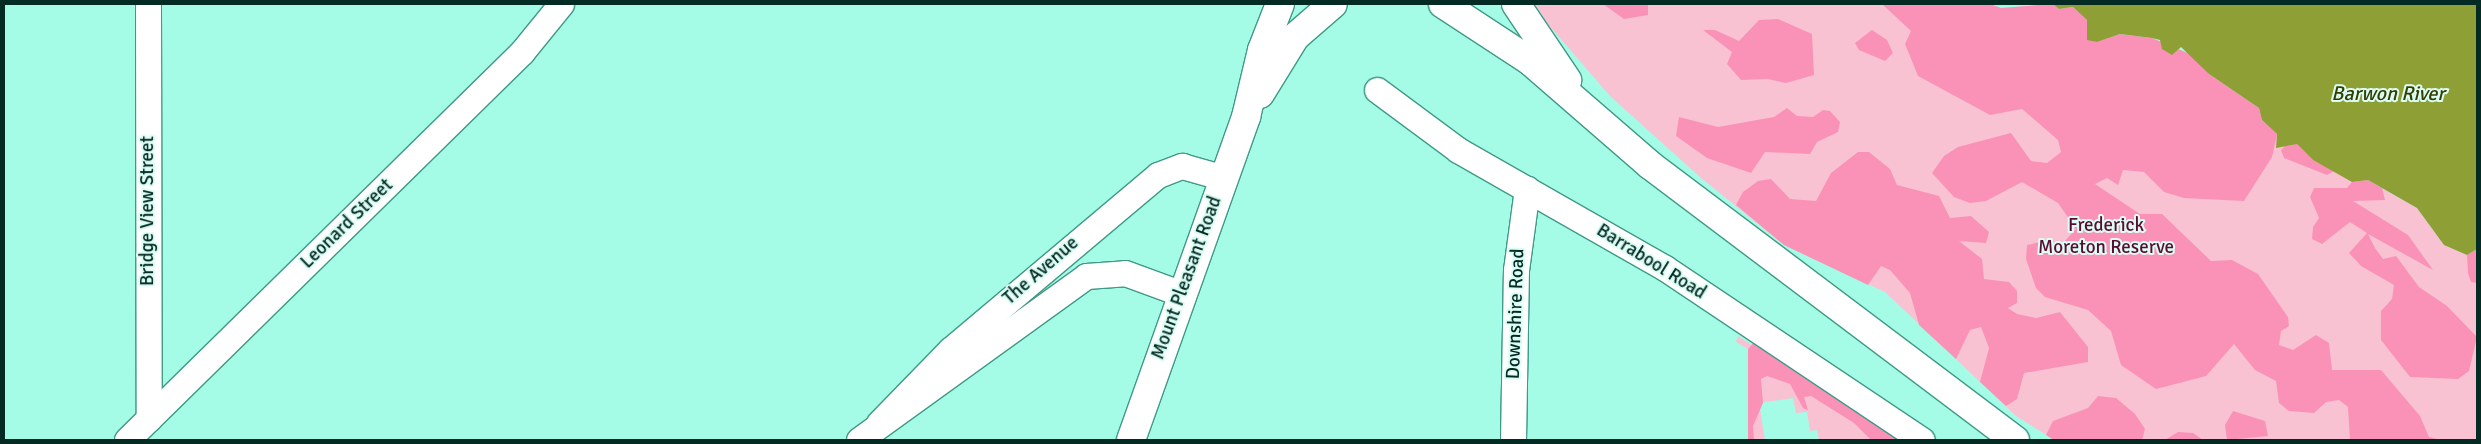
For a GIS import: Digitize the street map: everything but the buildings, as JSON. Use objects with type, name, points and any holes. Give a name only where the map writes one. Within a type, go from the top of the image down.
[{"type":"street","name":"Bridge View Street","points":[[148,4],[149,419]]},
{"type":"street","name":"Leonard Street","points":[[127,440],[533,41],[561,4]]},
{"type":"street","points":[[1261,4],[1262,50]]},
{"type":"street","name":"Mount Pleasant Road","points":[[1131,440],[1246,117],[1262,50],[1280,4]]},
{"type":"street","name":"Mount Pleasant Road","points":[[1246,117],[1295,37],[1333,4]]},
{"type":"street","points":[[1443,4],[1530,61],[1650,165],[2015,440]]},
{"type":"street","points":[[1516,4],[1590,113]]},
{"type":"street","name":"Barrabool Road","points":[[1376,90],[1458,150],[1665,268],[1920,440]]},
{"type":"street","name":"The Avenue","points":[[879,423],[950,350],[1158,175],[1182,166],[1224,178]]},
{"type":"street","name":"Downshire Road","points":[[1513,440],[1516,270],[1527,189]]},
{"type":"street","name":"The Avenue","points":[[858,440],[879,423],[1086,276],[1126,273],[1182,294]]},
{"type":"green space","name":"Frederick Moreton Reserve","points":[[1535,4],[1990,4],[2001,8],[2053,4],[2417,208],[2444,245],[2467,255],[2477,249],[2477,440],[2054,440],[2016,416],[1885,292],[1784,245],[1701,178],[1610,96],[1546,22]]},
{"type":"green space","points":[[1603,4],[1648,4],[1648,15],[1624,19]]},
{"type":"green space","points":[[1882,4],[1990,4],[2001,8],[2053,4],[2059,9],[2073,7],[2087,20],[2087,39],[2097,42],[2120,34],[2152,38],[2195,56],[2209,74],[2259,108],[2262,120],[2277,134],[2272,157],[2244,201],[2184,198],[2164,192],[2144,172],[2123,170],[2118,185],[2107,178],[2095,184],[2140,214],[2162,214],[2211,261],[2232,260],[2258,274],[2288,317],[2289,326],[2281,331],[2279,345],[2293,350],[2316,335],[2329,343],[2332,370],[2381,370],[2420,416],[2429,437],[2441,440],[2350,440],[2348,407],[2339,400],[2326,402],[2314,413],[2289,411],[2279,403],[2276,381],[2255,370],[2234,344],[2206,376],[2156,389],[2121,365],[2111,331],[2088,310],[2045,297],[2036,288],[2026,259],[2027,245],[2040,242],[2050,249],[2062,244],[2076,229],[2058,203],[2022,182],[1986,201],[1970,203],[1954,197],[1932,173],[1944,156],[1958,147],[2011,133],[2031,161],[2047,163],[2061,152],[2058,140],[2022,109],[1990,115],[1918,76],[1905,44],[1911,31]]},
{"type":"green space","points":[[1778,19],[1812,34],[1814,75],[1786,83],[1768,79],[1741,80],[1727,64],[1732,52],[1703,30],[1715,30],[1739,41],[1759,20]]},
{"type":"green space","points":[[1872,30],[1887,40],[1893,53],[1885,61],[1859,50],[1855,43]]},
{"type":"green space","points":[[1787,108],[1797,116],[1813,117],[1823,110],[1830,111],[1840,122],[1838,132],[1817,142],[1810,154],[1765,152],[1751,173],[1707,158],[1676,136],[1679,117],[1718,127],[1774,117]]},
{"type":"green space","points":[[2287,144],[2297,144],[2313,160],[2334,171],[2327,175],[2284,158],[2281,150]]},
{"type":"green space","points":[[1858,152],[1869,152],[1890,169],[1897,185],[1939,196],[1950,218],[1971,216],[1989,232],[1986,243],[1959,241],[1982,259],[1984,279],[2009,282],[2017,291],[2017,303],[2008,308],[2017,314],[2036,318],[2060,312],[2088,347],[2088,362],[2024,373],[2017,399],[2006,406],[1980,382],[1989,348],[1981,327],[1970,330],[1956,359],[1919,325],[1910,293],[1890,270],[1881,266],[1868,285],[1784,245],[1736,205],[1743,192],[1758,181],[1771,179],[1790,199],[1816,201],[1831,173]]},
{"type":"green space","points":[[2368,180],[2382,188],[2385,200],[2353,201],[2408,235],[2433,270],[2368,234],[2375,248],[2383,259],[2396,256],[2419,287],[2447,306],[2477,337],[2469,371],[2458,379],[2410,377],[2381,340],[2381,311],[2392,299],[2394,285],[2361,266],[2349,253],[2367,233],[2350,222],[2322,244],[2312,239],[2313,227],[2319,218],[2310,197],[2314,188],[2347,188],[2352,182]]},
{"type":"green space","points":[[2477,249],[2477,283],[2471,282],[2468,273],[2467,255]]},
{"type":"green space","points":[[1738,336],[1897,440],[1819,440],[1817,430],[1810,431],[1807,412],[1796,413],[1793,398],[1759,403],[1765,440],[1748,440],[1748,349],[1736,342]]},
{"type":"green space","points":[[1755,341],[1896,434],[1899,440],[1871,440],[1854,423],[1811,396],[1804,397],[1808,410],[1803,408],[1790,384],[1767,376],[1761,379],[1763,403],[1753,426],[1754,440],[1748,440],[1748,349]]},
{"type":"green space","points":[[2098,396],[2116,398],[2135,414],[2145,429],[2142,440],[2054,440],[2046,435],[2053,421],[2088,408]]},
{"type":"green space","points":[[2233,411],[2265,421],[2268,436],[2227,440],[2225,425]]},
{"type":"green space","points":[[2178,432],[2193,433],[2203,440],[2165,440]]},
{"type":"water","name":"Barwon River","points":[[2053,4],[2477,4],[2477,249],[2467,255],[2444,245],[2417,208],[2368,180],[2352,182],[2313,160],[2297,144],[2276,148],[2277,134],[2262,120],[2259,108],[2209,74],[2181,47],[2172,55],[2162,49],[2160,40],[2152,38],[2120,34],[2097,42],[2087,40],[2087,20],[2073,7],[2059,9]]}]
